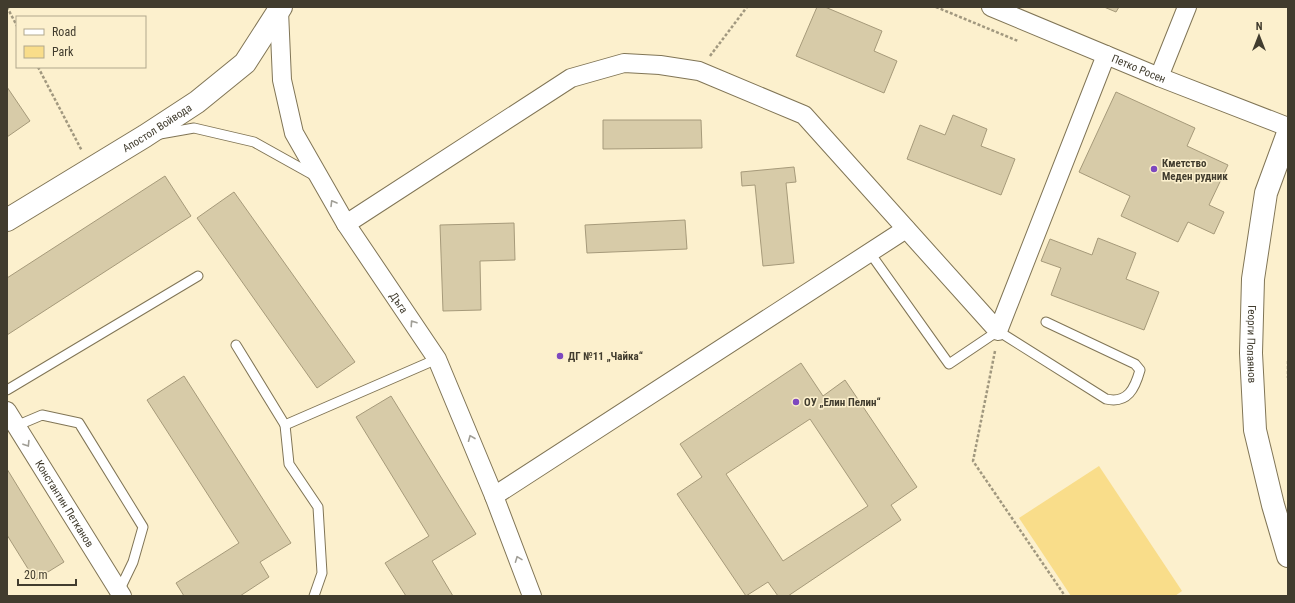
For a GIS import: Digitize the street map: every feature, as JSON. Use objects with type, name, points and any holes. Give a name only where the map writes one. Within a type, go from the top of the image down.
[{"type":"main road","name":"Апостол Войвода","points":[[7,220],[145,136],[197,102],[245,63],[280,9]]},
{"type":"main road","name":"Георги Попаянов","points":[[1288,133],[1266,194],[1253,279],[1251,353],[1255,430],[1273,505],[1288,556]]},
{"type":"street","name":"Петко Росен","points":[[991,7],[1159,77],[1288,127]]},
{"type":"street","points":[[1159,77],[1186,7]]},
{"type":"street","name":"Дъга","points":[[280,9],[282,80],[294,133],[318,178],[346,224],[437,359],[494,496],[532,596]]},
{"type":"street","points":[[346,224],[571,78],[624,63],[660,65],[699,71],[804,115],[998,331],[1106,55]]},
{"type":"street","points":[[494,496],[906,229]]},
{"type":"street","name":"Константин Петканов","points":[[12,419],[117,594]]},
{"type":"lane","points":[[145,136],[194,128],[239,138],[254,142],[318,178]]},
{"type":"lane","points":[[870,253],[950,364],[998,331],[1106,400],[1120,401],[1127,396],[1138,378],[1140,370],[1135,364],[1046,322]]},
{"type":"lane","points":[[7,390],[198,276]]},
{"type":"lane","points":[[236,345],[285,425],[289,464],[318,507],[322,573],[314,596]]},
{"type":"lane","points":[[285,425],[437,359]]},
{"type":"lane","points":[[12,419],[42,415],[79,423],[143,527],[133,562],[117,594]]},
{"type":"path","points":[[7,7],[16,24]]},
{"type":"path","points":[[699,71],[748,7]]},
{"type":"path","points":[[39,68],[91,169]]},
{"type":"path","points":[[998,331],[973,461],[1065,596]]},
{"type":"path","points":[[1288,361],[1288,378]]},
{"type":"green space","points":[[1099,466],[1182,591],[1175,596],[1071,596],[1019,518]]},
{"type":"building","points":[[817,7],[825,7],[882,31],[874,51],[897,61],[884,93],[796,56]]},
{"type":"building","points":[[1104,7],[1119,7],[1116,12]]},
{"type":"building","points":[[7,87],[30,121],[7,137]]},
{"type":"building","name":"Кметство Меден рудник","points":[[1116,92],[1195,128],[1187,146],[1228,165],[1209,205],[1224,212],[1214,234],[1188,222],[1178,242],[1121,216],[1130,196],[1079,172]]},
{"type":"building","points":[[953,115],[987,129],[981,146],[1015,159],[1001,195],[907,159],[920,125],[945,135]]},
{"type":"building","points":[[603,120],[701,120],[702,148],[603,149]]},
{"type":"building","points":[[794,167],[796,182],[786,183],[794,263],[763,266],[755,185],[742,186],[741,172]]},
{"type":"building","points":[[165,176],[191,216],[7,335],[7,278]]},
{"type":"building","points":[[234,192],[355,362],[317,388],[197,218]]},
{"type":"building","points":[[685,220],[687,249],[587,253],[585,225]]},
{"type":"building","points":[[514,223],[515,260],[480,261],[481,310],[443,311],[440,225]]},
{"type":"building","points":[[1098,238],[1136,253],[1126,279],[1159,292],[1144,330],[1051,295],[1061,268],[1041,261],[1050,239],[1092,255]]},
{"type":"building","points":[[801,363],[823,396],[845,380],[917,487],[891,505],[901,520],[788,596],[778,596],[768,582],[746,596],[677,494],[702,477],[680,444]],"holes":[[[810,419],[868,506],[783,561],[726,474]]]},
{"type":"building","points":[[184,376],[291,543],[260,562],[269,577],[240,596],[184,596],[176,583],[239,543],[147,400]]},
{"type":"building","points":[[391,396],[476,534],[432,561],[453,596],[406,596],[385,563],[429,536],[356,417]]},
{"type":"building","points":[[7,469],[64,562],[35,580],[7,535]]},
{"type":"place","name":"Кметство Меден рудник","points":[[1154,169]]},
{"type":"place","name":"ДГ №11 „Чайка“","points":[[560,356]]},
{"type":"place","name":"ОУ „Елин Пелин“","points":[[796,402]]}]
